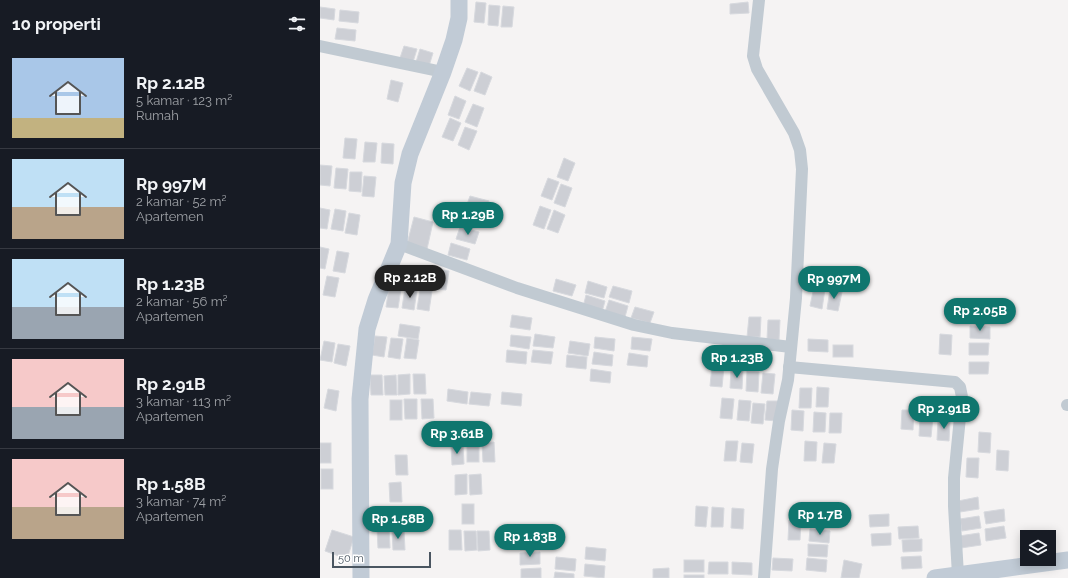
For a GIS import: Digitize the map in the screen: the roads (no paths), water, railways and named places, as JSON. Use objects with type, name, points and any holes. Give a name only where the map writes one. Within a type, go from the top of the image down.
[{"type":"street","points":[[361,578],[360,399],[367,329],[376,300],[399,244],[403,183],[410,154],[443,72],[454,40],[459,18],[459,0]]},
{"type":"street","points":[[759,0],[753,56],[757,69],[794,133],[800,150],[802,169],[796,298],[788,380],[779,421],[772,469],[764,578]]},
{"type":"street","points":[[320,46],[443,72]]},
{"type":"street","points":[[399,244],[517,288],[634,325],[672,333],[791,347]]},
{"type":"street","points":[[789,367],[955,382],[960,387],[962,398],[954,478],[958,574]]},
{"type":"street","points":[[935,578],[1068,560]]}]
